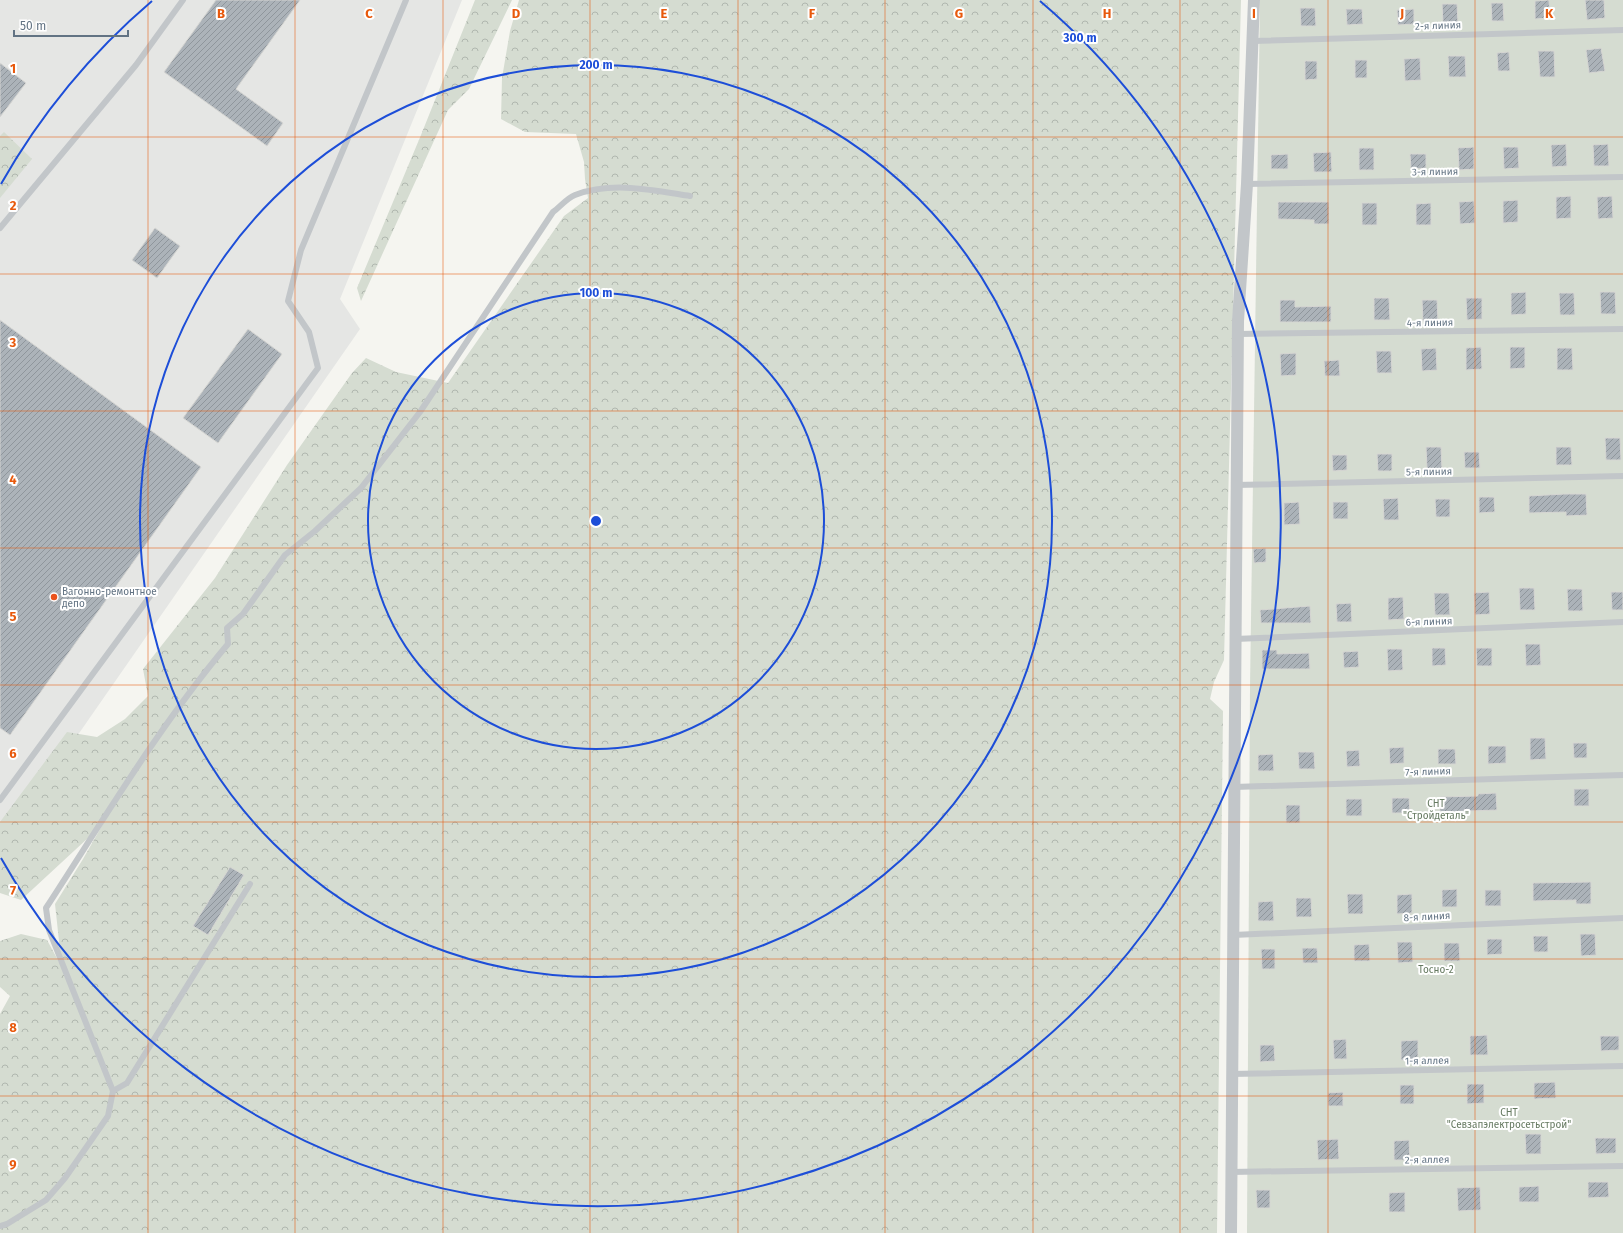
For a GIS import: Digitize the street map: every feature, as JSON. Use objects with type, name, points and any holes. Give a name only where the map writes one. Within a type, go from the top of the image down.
[{"type":"street","points":[[1231,1233],[1231,1074],[1238,334],[1247,184],[1254,0]]},
{"type":"lane","points":[[0,228],[136,65],[183,0]]},
{"type":"lane","points":[[0,800],[318,368],[309,332],[288,301],[301,250],[406,0]]},
{"type":"lane","name":"2-я линия","points":[[1253,41],[1623,30]]},
{"type":"lane","name":"3-я линия","points":[[1247,184],[1623,177]]},
{"type":"lane","points":[[0,1226],[7,1224],[46,1200],[65,1178],[108,1116],[113,1091],[49,930],[46,908],[150,748],[200,677],[228,644],[227,628],[243,614],[285,555],[315,531],[361,488],[420,412],[554,212],[574,196],[605,188],[639,188],[690,196]]},
{"type":"lane","name":"4-я линия","points":[[1238,334],[1623,329]]},
{"type":"lane","name":"5-я линия","points":[[1236,485],[1623,476]]},
{"type":"lane","name":"6-я линия","points":[[1235,639],[1623,622]]},
{"type":"lane","name":"7-я линия","points":[[1234,787],[1623,775]]},
{"type":"lane","points":[[113,1091],[127,1083],[250,884]]},
{"type":"lane","name":"8-я линия","points":[[1233,935],[1623,918]]},
{"type":"lane","name":"1-я аллея","points":[[1231,1074],[1623,1066]]},
{"type":"lane","name":"2-я аллея","points":[[1231,1172],[1623,1166]]},
{"type":"shaded area","points":[[0,0],[462,0],[340,299],[360,329],[0,847]]},
{"type":"green space","points":[[475,0],[512,0],[469,89],[448,110],[361,301],[357,288],[421,135]]},
{"type":"green space","points":[[519,0],[1241,0],[1224,660],[1214,682],[1210,699],[1223,711],[1217,1233],[0,1233],[0,1014],[10,996],[0,987],[0,941],[21,934],[47,940],[59,962],[59,941],[55,904],[111,810],[88,838],[21,900],[0,893],[0,822],[67,732],[97,737],[125,719],[148,696],[143,669],[215,578],[287,465],[352,373],[366,358],[396,372],[448,383],[564,216],[588,198],[584,162],[576,134],[525,132],[501,119],[502,78],[510,31]]},
{"type":"green space","name":"СНТ \"Стройдеталь\"","points":[[1260,0],[1623,0],[1623,1233],[1247,1233],[1250,688]]},
{"type":"green space","points":[[4,132],[32,159],[0,198],[0,136]]},
{"type":"building","points":[[216,0],[300,0],[236,89],[283,123],[267,146],[164,72]]},
{"type":"building","points":[[1549,0],[1550,18],[1535,19],[1535,1]]},
{"type":"building","points":[[1585,0],[1604,0],[1605,18],[1587,20]]},
{"type":"building","points":[[1491,3],[1503,3],[1504,21],[1492,21]]},
{"type":"building","points":[[1442,4],[1457,4],[1458,23],[1443,23]]},
{"type":"building","points":[[1300,8],[1315,8],[1316,26],[1301,26]]},
{"type":"building","points":[[1346,9],[1362,9],[1363,24],[1347,25]]},
{"type":"building","points":[[1414,9],[1414,24],[1398,25],[1397,10]]},
{"type":"building","points":[[1601,48],[1605,71],[1589,73],[1586,50]]},
{"type":"building","points":[[1538,51],[1554,51],[1555,77],[1540,77]]},
{"type":"building","points":[[1509,52],[1510,71],[1498,71],[1497,53]]},
{"type":"building","points":[[1448,56],[1465,56],[1466,77],[1449,77]]},
{"type":"building","points":[[1420,58],[1421,80],[1405,81],[1404,59]]},
{"type":"building","points":[[1355,60],[1367,60],[1367,78],[1355,78]]},
{"type":"building","points":[[1305,61],[1317,61],[1317,79],[1305,80]]},
{"type":"building","points":[[0,63],[26,83],[0,117]]},
{"type":"building","points":[[1566,144],[1567,166],[1552,167],[1551,145]]},
{"type":"building","points":[[1608,144],[1609,166],[1594,166],[1593,145]]},
{"type":"building","points":[[1474,147],[1474,169],[1459,170],[1458,148]]},
{"type":"building","points":[[1503,147],[1518,147],[1519,168],[1504,169]]},
{"type":"building","points":[[1359,148],[1374,148],[1374,170],[1359,170]]},
{"type":"building","points":[[1331,152],[1332,172],[1314,172],[1313,153]]},
{"type":"building","points":[[1288,154],[1288,169],[1271,169],[1271,155]]},
{"type":"building","points":[[1410,154],[1426,154],[1426,168],[1411,169]]},
{"type":"building","points":[[1571,196],[1571,218],[1556,219],[1556,197]]},
{"type":"building","points":[[1612,196],[1613,218],[1598,219],[1597,197]]},
{"type":"building","points":[[1518,200],[1518,222],[1503,223],[1503,201]]},
{"type":"building","points":[[1474,201],[1475,223],[1460,224],[1459,202]]},
{"type":"building","points":[[1278,202],[1329,202],[1329,224],[1314,224],[1314,220],[1278,219]]},
{"type":"building","points":[[1362,203],[1377,203],[1377,225],[1362,225]]},
{"type":"building","points":[[1431,203],[1431,225],[1416,225],[1416,204]]},
{"type":"building","points":[[155,228],[180,246],[157,278],[132,260]]},
{"type":"building","points":[[1526,292],[1526,314],[1511,315],[1511,293]]},
{"type":"building","points":[[1600,292],[1615,292],[1616,314],[1601,314]]},
{"type":"building","points":[[1559,293],[1574,293],[1575,315],[1560,315]]},
{"type":"building","points":[[1374,298],[1389,298],[1390,320],[1374,320]]},
{"type":"building","points":[[1466,298],[1482,298],[1482,319],[1467,320]]},
{"type":"building","points":[[1280,300],[1295,300],[1295,307],[1331,306],[1331,322],[1280,322]]},
{"type":"building","points":[[1422,300],[1437,300],[1438,321],[1423,322]]},
{"type":"building","name":"Вагонно-ремонтное депо","points":[[0,320],[201,467],[10,735],[0,728]]},
{"type":"building","points":[[248,329],[282,354],[218,443],[183,418]]},
{"type":"building","points":[[1481,347],[1482,369],[1466,370],[1466,348]]},
{"type":"building","points":[[1510,347],[1525,347],[1525,368],[1510,369]]},
{"type":"building","points":[[1436,348],[1437,370],[1422,371],[1421,349]]},
{"type":"building","points":[[1557,348],[1572,348],[1573,370],[1557,370]]},
{"type":"building","points":[[1376,351],[1391,351],[1392,373],[1377,373]]},
{"type":"building","points":[[1296,353],[1296,375],[1281,376],[1280,354]]},
{"type":"building","points":[[1339,360],[1340,376],[1325,376],[1324,361]]},
{"type":"building","points":[[1605,438],[1620,438],[1621,460],[1606,460]]},
{"type":"building","points":[[1426,447],[1441,447],[1442,469],[1427,469]]},
{"type":"building","points":[[1556,447],[1571,447],[1572,465],[1556,465]]},
{"type":"building","points":[[1464,452],[1479,452],[1480,468],[1465,468]]},
{"type":"building","points":[[1377,454],[1392,454],[1392,471],[1378,471]]},
{"type":"building","points":[[1332,455],[1347,455],[1347,470],[1333,471]]},
{"type":"building","points":[[1586,494],[1587,515],[1566,516],[1566,512],[1529,513],[1529,496]]},
{"type":"building","points":[[1479,497],[1494,497],[1495,512],[1479,513]]},
{"type":"building","points":[[1398,498],[1399,520],[1384,520],[1383,499]]},
{"type":"building","points":[[1435,499],[1450,499],[1450,517],[1436,517]]},
{"type":"building","points":[[1299,502],[1300,524],[1284,525],[1284,503]]},
{"type":"building","points":[[1333,502],[1348,502],[1348,519],[1333,519]]},
{"type":"building","points":[[1266,548],[1266,562],[1254,563],[1253,549]]},
{"type":"building","points":[[1519,588],[1534,588],[1535,610],[1520,610]]},
{"type":"building","points":[[1567,589],[1582,589],[1583,611],[1568,611]]},
{"type":"building","points":[[1489,592],[1490,614],[1475,615],[1474,593]]},
{"type":"building","points":[[1611,592],[1623,592],[1623,610],[1612,610]]},
{"type":"building","points":[[1434,593],[1449,593],[1450,615],[1435,615]]},
{"type":"building","points":[[1403,597],[1404,619],[1388,620],[1388,598]]},
{"type":"building","points":[[1351,603],[1352,622],[1337,622],[1336,604]]},
{"type":"building","points":[[1310,606],[1311,623],[1261,623],[1260,610]]},
{"type":"building","points":[[1525,644],[1540,644],[1541,665],[1526,666]]},
{"type":"building","points":[[1432,648],[1445,648],[1446,665],[1432,666]]},
{"type":"building","points":[[1476,648],[1492,648],[1492,666],[1477,666]]},
{"type":"building","points":[[1387,649],[1402,649],[1403,670],[1388,671]]},
{"type":"building","points":[[1262,650],[1277,650],[1277,654],[1309,653],[1310,669],[1262,669]]},
{"type":"building","points":[[1358,651],[1359,667],[1344,668],[1343,652]]},
{"type":"building","points":[[1530,738],[1545,738],[1546,759],[1530,760]]},
{"type":"building","points":[[1573,743],[1587,743],[1587,758],[1574,758]]},
{"type":"building","points":[[1488,746],[1506,746],[1506,763],[1488,764]]},
{"type":"building","points":[[1404,747],[1404,763],[1390,764],[1389,748]]},
{"type":"building","points":[[1438,749],[1455,749],[1456,764],[1438,764]]},
{"type":"building","points":[[1359,750],[1360,766],[1347,767],[1346,751]]},
{"type":"building","points":[[1298,752],[1314,752],[1315,769],[1299,769]]},
{"type":"building","points":[[1273,754],[1274,771],[1258,771],[1258,755]]},
{"type":"building","points":[[1574,789],[1589,789],[1589,806],[1574,806]]},
{"type":"building","points":[[1496,793],[1497,810],[1440,812],[1440,797],[1478,796],[1478,794]]},
{"type":"building","points":[[1392,798],[1409,798],[1410,813],[1392,813]]},
{"type":"building","points":[[1346,799],[1362,799],[1362,816],[1346,816]]},
{"type":"building","points":[[1286,805],[1300,805],[1300,823],[1286,823]]},
{"type":"building","points":[[230,867],[244,875],[208,935],[193,926]]},
{"type":"building","points":[[1591,882],[1591,904],[1576,904],[1576,900],[1533,901],[1533,883]]},
{"type":"building","points":[[1457,889],[1457,907],[1442,907],[1442,890]]},
{"type":"building","points":[[1485,890],[1501,890],[1501,906],[1485,906]]},
{"type":"building","points":[[1347,894],[1363,894],[1363,914],[1348,914]]},
{"type":"building","points":[[1412,894],[1412,913],[1397,914],[1397,895]]},
{"type":"building","points":[[1296,898],[1311,898],[1312,917],[1296,917]]},
{"type":"building","points":[[1273,901],[1274,921],[1258,921],[1258,902]]},
{"type":"building","points":[[1580,934],[1595,934],[1596,955],[1581,956]]},
{"type":"building","points":[[1533,936],[1548,936],[1548,952],[1534,952]]},
{"type":"building","points":[[1487,939],[1502,939],[1502,954],[1487,955]]},
{"type":"building","points":[[1397,942],[1412,942],[1413,962],[1398,963]]},
{"type":"building","points":[[1444,943],[1459,943],[1460,961],[1444,961]]},
{"type":"building","points":[[1369,944],[1370,961],[1354,961],[1354,945]]},
{"type":"building","points":[[1302,948],[1317,948],[1318,963],[1303,963]]},
{"type":"building","points":[[1261,949],[1275,949],[1275,969],[1262,969]]},
{"type":"building","points":[[1487,1035],[1488,1055],[1470,1055],[1470,1036]]},
{"type":"building","points":[[1600,1036],[1619,1036],[1619,1050],[1601,1051]]},
{"type":"building","points":[[1346,1039],[1347,1059],[1334,1059],[1333,1040]]},
{"type":"building","points":[[1418,1040],[1418,1060],[1401,1060],[1401,1041]]},
{"type":"building","points":[[1260,1045],[1274,1045],[1275,1061],[1260,1062]]},
{"type":"building","points":[[1555,1082],[1556,1098],[1534,1099],[1534,1083]]},
{"type":"building","points":[[1467,1084],[1484,1084],[1484,1103],[1467,1104]]},
{"type":"building","points":[[1400,1085],[1414,1085],[1414,1104],[1400,1104]]},
{"type":"building","points":[[1343,1092],[1343,1106],[1328,1106],[1328,1093]]},
{"type":"building","points":[[1525,1134],[1541,1134],[1541,1154],[1526,1154]]},
{"type":"building","points":[[1595,1138],[1616,1138],[1616,1153],[1596,1154]]},
{"type":"building","points":[[1338,1139],[1339,1159],[1318,1160],[1317,1140]]},
{"type":"building","points":[[1409,1140],[1410,1160],[1394,1160],[1394,1141]]},
{"type":"building","points":[[1588,1182],[1608,1182],[1609,1197],[1588,1198]]},
{"type":"building","points":[[1539,1186],[1539,1202],[1519,1202],[1519,1187]]},
{"type":"building","points":[[1480,1187],[1481,1210],[1458,1211],[1457,1188]]},
{"type":"building","points":[[1256,1190],[1270,1190],[1270,1208],[1257,1208]]},
{"type":"building","points":[[1405,1192],[1405,1212],[1389,1212],[1389,1193]]},
{"type":"place","name":"Вагонно-ремонтное депо","points":[[54,597]]},
{"type":"park label","name":"Тосно-2","points":[[1436,969]]},
{"type":"park label","name":"СНТ \"Севзапэлектросетьстрой\"","points":[[1509,1118]]}]
